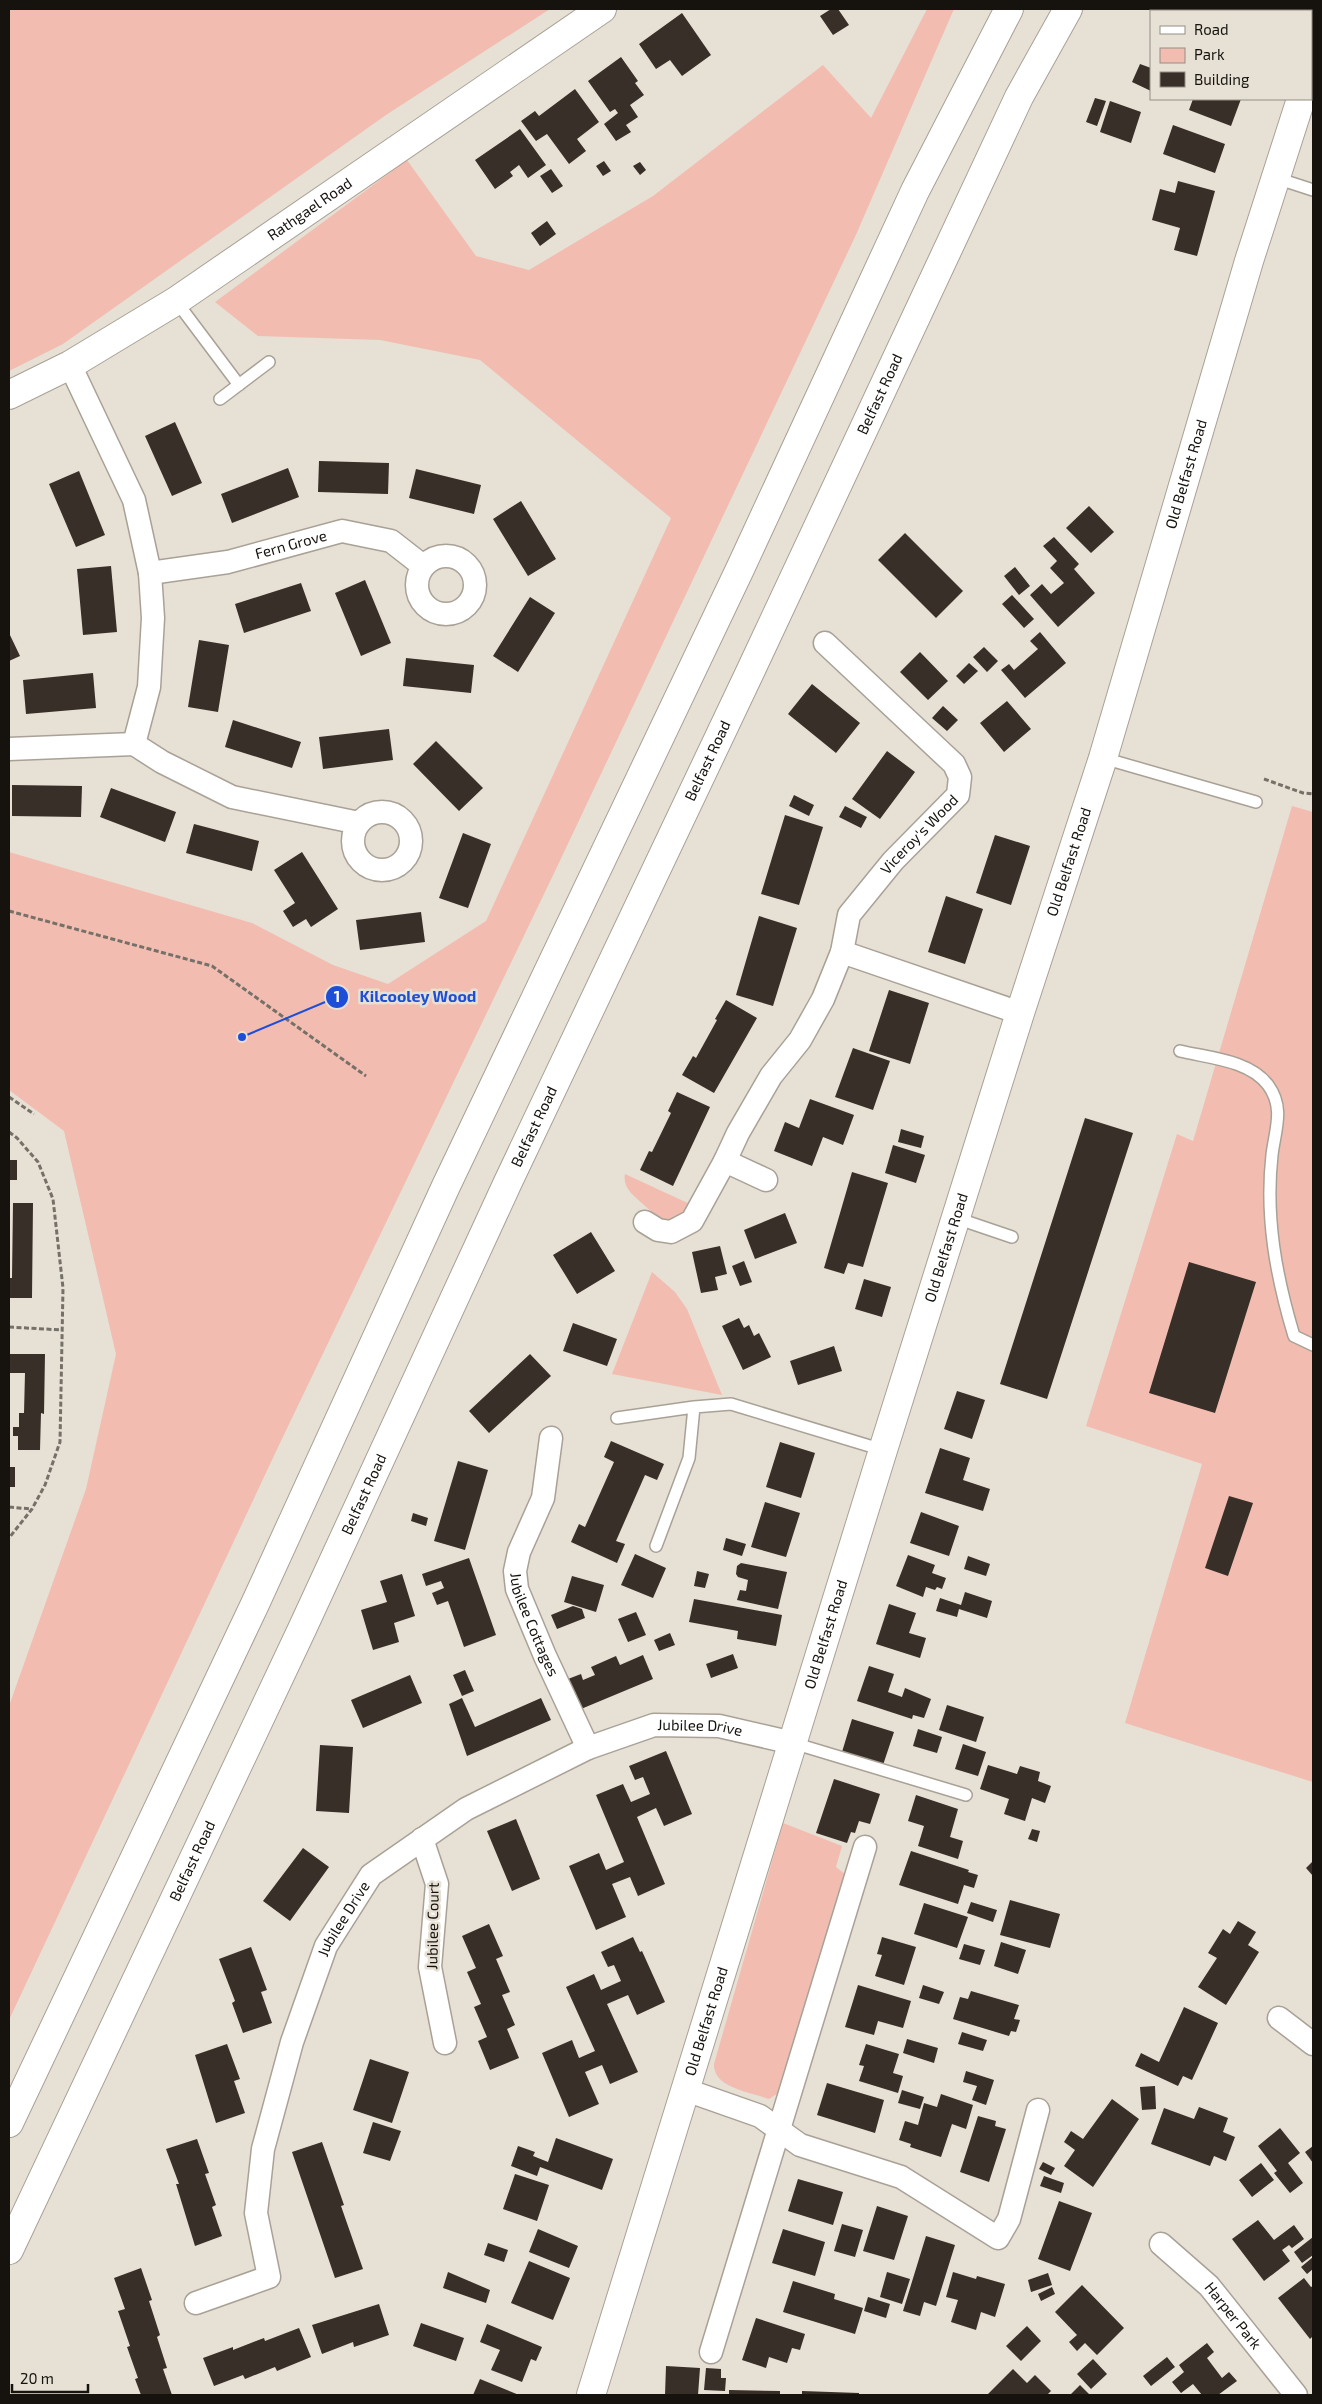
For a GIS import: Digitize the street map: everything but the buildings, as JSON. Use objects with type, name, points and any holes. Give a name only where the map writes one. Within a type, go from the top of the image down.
[{"type":"main road","name":"Rathgael Road","points":[[9,396],[70,365],[176,301],[602,9]]},
{"type":"main road","points":[[9,2123],[255,1604],[446,1186],[736,578],[915,191],[1008,9]]},
{"type":"main road","name":"Belfast Road","points":[[9,2250],[295,1645],[508,1182],[1019,97],[1068,9]]},
{"type":"main road","name":"Old Belfast Road","points":[[591,2395],[883,1450],[1020,1013],[1103,758],[1246,271],[1301,100]]},
{"type":"street","points":[[70,365],[134,500],[150,573],[153,618],[149,686],[134,744]]},
{"type":"street","name":"Fern Grove","points":[[150,573],[228,562],[342,531],[391,541],[423,566]]},
{"type":"street","name":"Viceroy's Wood","points":[[645,1222],[658,1230],[670,1232],[692,1221],[725,1161],[738,1132],[762,1092],[800,1040],[823,1000],[842,952],[850,915],[892,861],[958,795],[960,777],[954,764],[825,643]]},
{"type":"street","points":[[9,749],[134,744],[162,762],[232,797],[359,823]]},
{"type":"street","points":[[842,952],[1020,1013]]},
{"type":"street","points":[[725,1161],[766,1180]]},
{"type":"street","name":"Jubilee Cottages","points":[[551,1438],[543,1498],[519,1552],[515,1571],[517,1589],[588,1748]]},
{"type":"street","name":"Jubilee Drive","points":[[196,2303],[270,2277],[256,2213],[263,2149],[292,2042],[326,1946],[371,1875],[466,1809],[588,1748],[654,1725],[719,1726],[793,1743]]},
{"type":"street","name":"Jubilee Court","points":[[422,1839],[437,1884],[430,1967],[445,2043]]},
{"type":"street","points":[[711,2352],[865,1847]]},
{"type":"street","points":[[1279,2018],[1313,2044]]},
{"type":"street","points":[[686,2090],[760,2116],[800,2144],[900,2177],[998,2238],[1009,2219],[1038,2110]]},
{"type":"street","name":"Harper Park","points":[[1161,2244],[1209,2286],[1296,2395]]},
{"type":"lane","points":[[1276,178],[1313,190]]},
{"type":"lane","points":[[176,301],[239,385]]},
{"type":"lane","points":[[220,399],[269,362]]},
{"type":"lane","points":[[1103,758],[1256,802]]},
{"type":"lane","points":[[1180,1051],[1243,1066],[1267,1084],[1274,1095],[1278,1110],[1278,1131],[1272,1152],[1269,1213],[1274,1254],[1294,1336],[1313,1344]]},
{"type":"lane","points":[[956,1218],[1012,1237]]},
{"type":"lane","points":[[617,1418],[694,1406],[731,1404],[883,1450]]},
{"type":"lane","points":[[656,1546],[690,1458],[694,1406]]},
{"type":"lane","points":[[793,1743],[966,1796]]},
{"type":"path","points":[[1264,779],[1303,793],[1313,794]]},
{"type":"path","points":[[9,912],[212,966],[366,1076]]},
{"type":"path","points":[[9,1097],[34,1114]]},
{"type":"path","points":[[9,1132],[17,1138],[38,1162],[53,1200],[63,1288],[60,1442],[45,1485],[32,1509],[9,1538]]},
{"type":"path","points":[[9,1327],[62,1330]]},
{"type":"path","points":[[9,1507],[32,1509]]},
{"type":"green space","points":[[9,9],[550,9],[386,115],[63,344],[9,371]]},
{"type":"green space","points":[[927,9],[954,9],[855,237],[557,867],[280,1443],[9,2020],[9,1706],[86,1489],[116,1354],[64,1131],[9,1090],[9,852],[252,923],[333,965],[388,984],[486,921],[671,518],[480,360],[380,340],[258,336],[215,302],[407,160],[476,256],[529,270],[653,196],[823,65],[871,118]]},
{"type":"green space","points":[[1292,806],[1313,812],[1313,1782],[1125,1723],[1202,1464],[1086,1426],[1177,1134],[1193,1141]]},
{"type":"green space","points":[[625,1174],[692,1205],[687,1213],[675,1220],[663,1218],[650,1211],[630,1192],[625,1184]]},
{"type":"green space","points":[[652,1272],[675,1292],[687,1309],[722,1395],[612,1374]]},
{"type":"green space","points":[[783,1823],[842,1846],[836,1867],[846,1875],[780,2092],[769,2099],[726,2084],[715,2072],[714,2064]]},
{"type":"place","name":"Kilcooley Wood","points":[[242,1037]]}]
